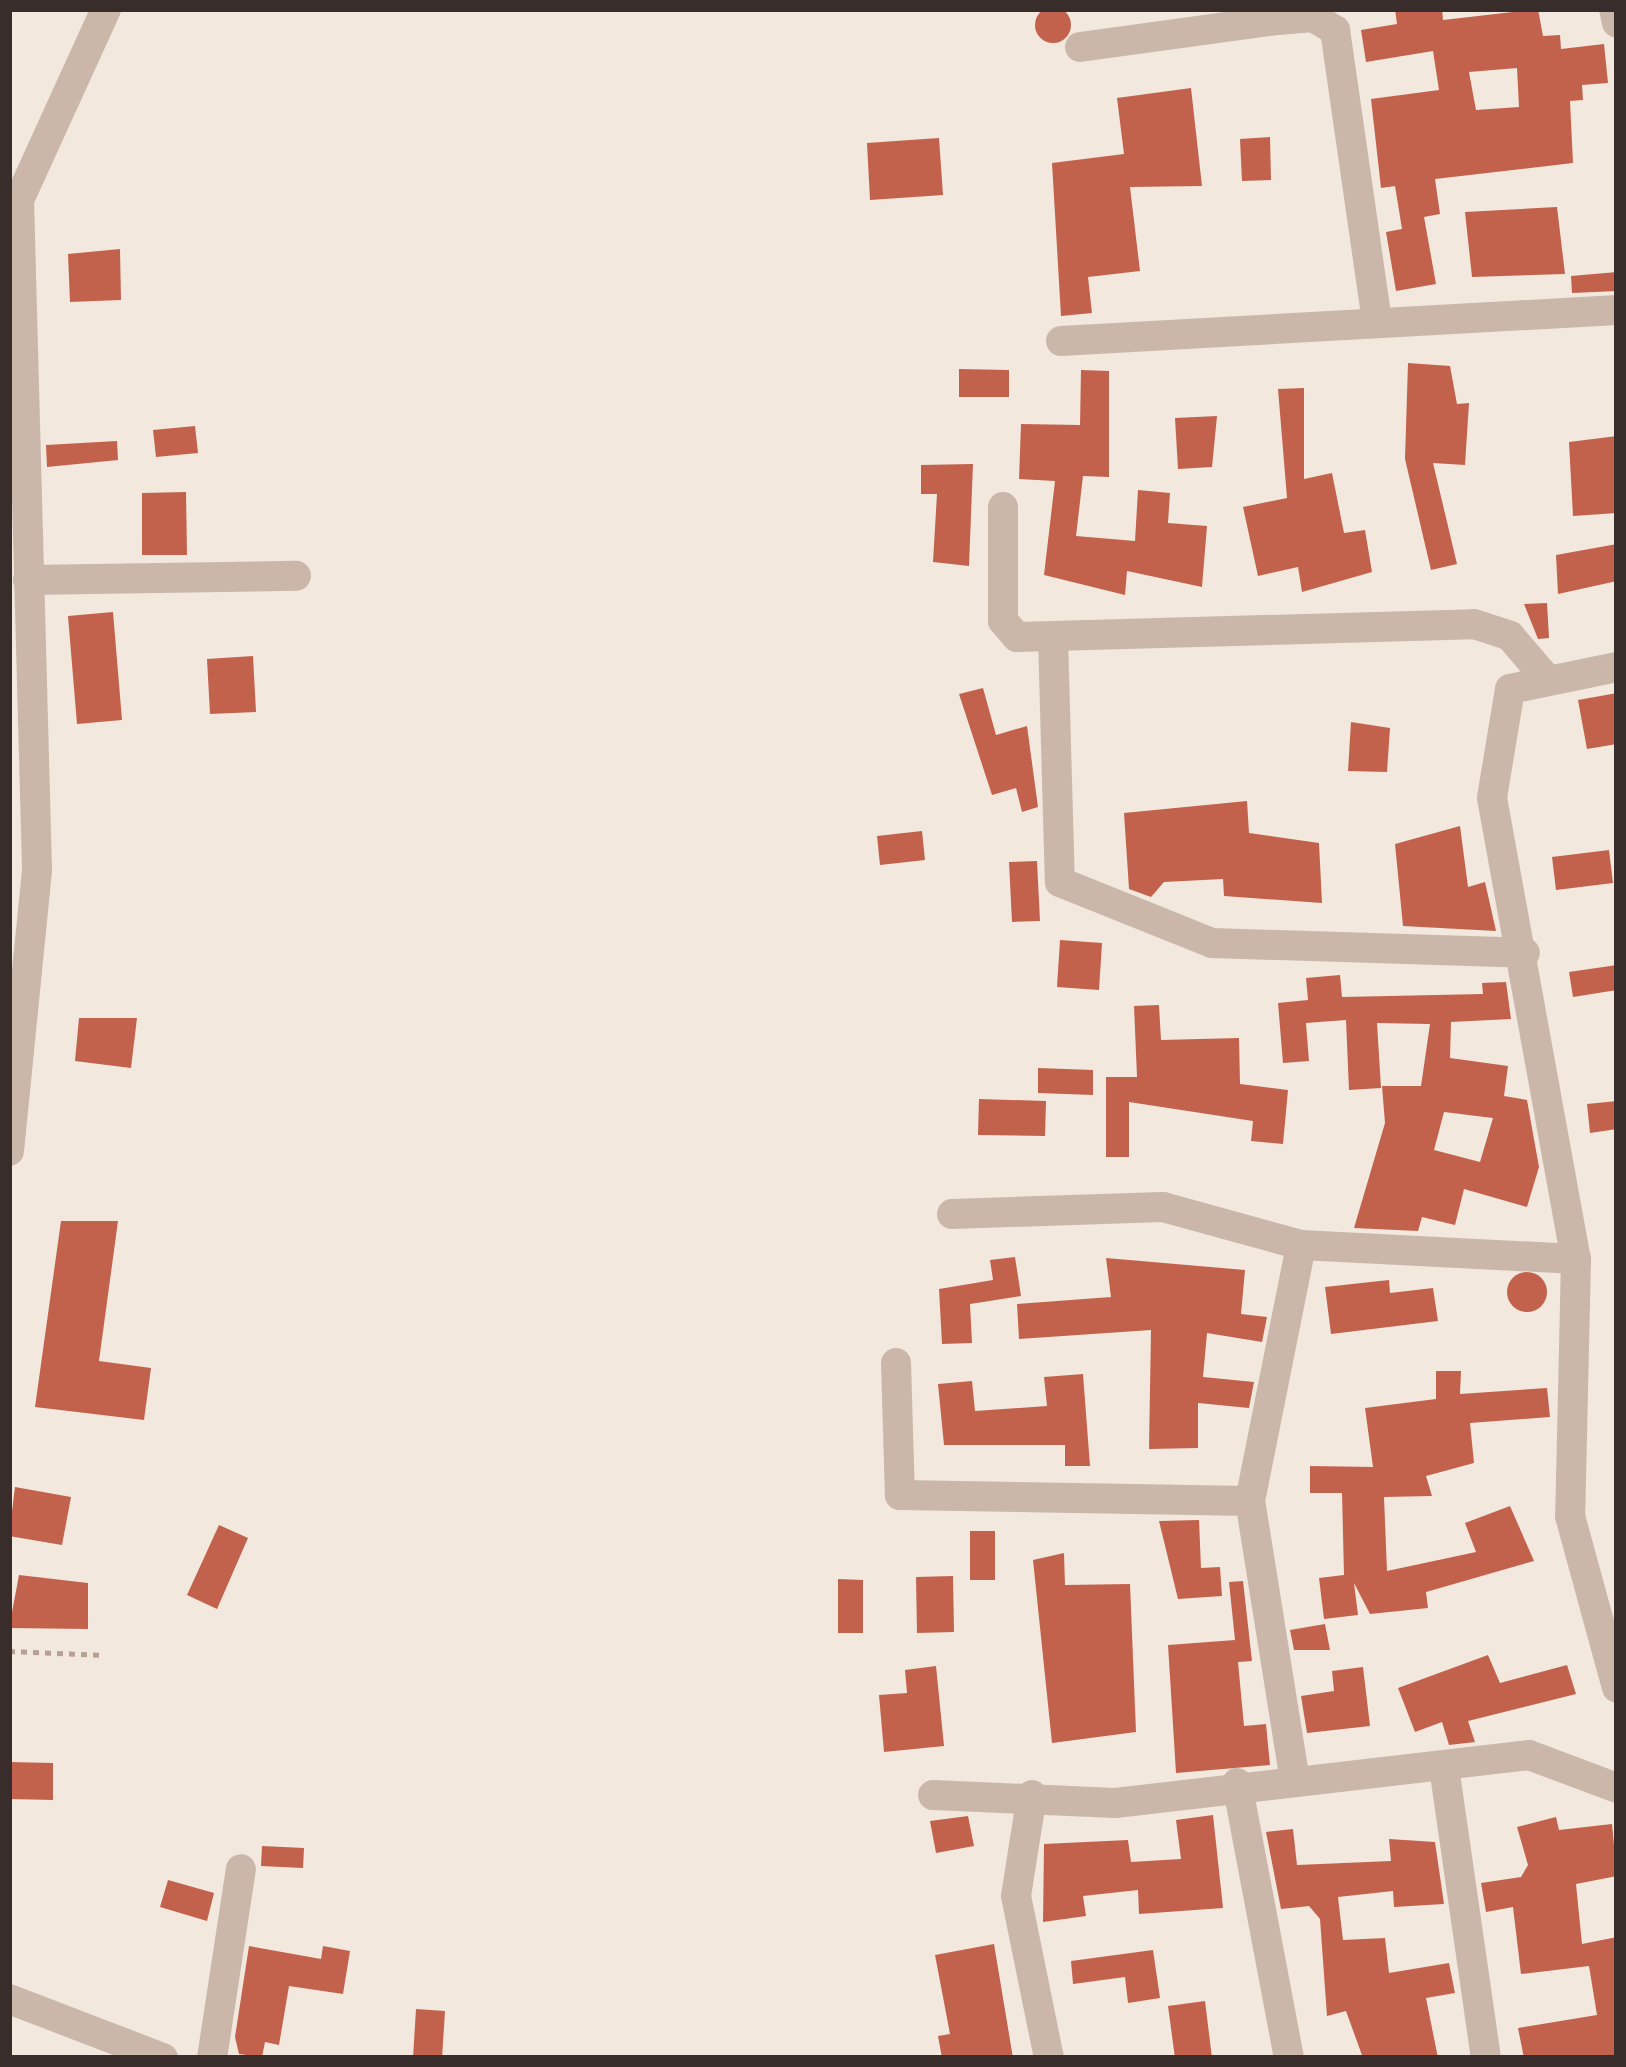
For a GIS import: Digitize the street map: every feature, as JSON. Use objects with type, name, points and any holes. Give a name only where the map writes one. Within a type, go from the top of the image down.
[{"type":"street","points":[[9,1151],[23,869],[28,580],[16,398],[19,200],[106,9]]},
{"type":"street","points":[[1614,9],[1617,23]]},
{"type":"street","points":[[1080,47],[1278,20],[1335,30],[1377,320]]},
{"type":"street","points":[[1061,341],[1617,310]]},
{"type":"street","points":[[1003,507],[1003,622],[1017,637],[1474,624],[1510,636],[1546,677]]},
{"type":"street","points":[[28,580],[296,576]]},
{"type":"street","points":[[1053,637],[1060,882],[1212,943],[1525,952]]},
{"type":"street","points":[[1617,668],[1546,677],[1510,689],[1495,726],[1492,798],[1525,952],[1576,1259],[1570,1516],[1617,1688]]},
{"type":"street","points":[[952,1214],[1163,1207],[1301,1245],[1576,1259]]},
{"type":"street","points":[[1294,1775],[1250,1501],[1301,1245]]},
{"type":"street","points":[[896,1363],[900,1495],[1250,1501]]},
{"type":"street","points":[[933,1795],[1033,1795],[1115,1803],[1294,1775],[1444,1766],[1529,1754],[1617,1788]]},
{"type":"street","points":[[1444,1766],[1486,2058]]},
{"type":"street","points":[[1238,1784],[1289,2058]]},
{"type":"street","points":[[1033,1795],[1016,1896],[1049,2058]]},
{"type":"street","points":[[212,2058],[241,1869]]},
{"type":"street","points":[[9,2000],[163,2058]]},
{"type":"path","points":[[9,1651],[105,1654]]},
{"type":"building","points":[[1053,7],[1065,13],[1071,25],[1065,37],[1053,43],[1041,37],[1035,25],[1041,13]]},
{"type":"building","points":[[1395,9],[1442,9],[1443,20],[1538,9],[1543,36],[1560,35],[1561,49],[1604,44],[1608,83],[1582,85],[1583,100],[1570,101],[1573,163],[1435,179],[1440,214],[1424,217],[1436,284],[1396,291],[1386,232],[1402,229],[1395,186],[1381,188],[1371,99],[1439,90],[1433,51],[1366,62],[1361,30],[1397,24]],"holes":[[[1517,68],[1519,107],[1476,110],[1469,72]]]},
{"type":"building","points":[[1191,88],[1202,186],[1130,187],[1140,271],[1088,277],[1092,313],[1061,316],[1052,163],[1124,154],[1117,98]]},
{"type":"building","points":[[1270,137],[1271,180],[1242,181],[1240,139]]},
{"type":"building","points":[[939,138],[943,195],[870,200],[867,143]]},
{"type":"building","points":[[1557,207],[1565,274],[1472,277],[1465,212]]},
{"type":"building","points":[[120,249],[121,300],[70,302],[68,254]]},
{"type":"building","points":[[1617,272],[1617,291],[1572,293],[1571,276]]},
{"type":"building","points":[[1408,363],[1450,366],[1457,404],[1469,403],[1465,465],[1433,463],[1457,564],[1431,570],[1405,459]]},
{"type":"building","points":[[959,369],[1009,370],[1009,397],[959,397]]},
{"type":"building","points":[[1081,370],[1109,371],[1109,477],[1083,476],[1076,536],[1135,541],[1138,490],[1170,493],[1168,523],[1207,526],[1202,587],[1127,571],[1125,595],[1044,575],[1055,481],[1019,479],[1021,424],[1080,425]]},
{"type":"building","points":[[1304,388],[1304,479],[1332,473],[1344,533],[1365,530],[1372,572],[1302,592],[1298,567],[1258,576],[1243,507],[1287,498],[1278,389]]},
{"type":"building","points":[[1217,416],[1212,467],[1178,469],[1175,418]]},
{"type":"building","points":[[195,426],[198,453],[156,457],[153,430]]},
{"type":"building","points":[[1617,436],[1617,513],[1573,516],[1569,442]]},
{"type":"building","points":[[117,441],[118,460],[47,467],[46,445]]},
{"type":"building","points":[[973,464],[969,566],[933,562],[937,494],[921,494],[921,465]]},
{"type":"building","points":[[186,492],[187,555],[142,555],[142,493]]},
{"type":"building","points":[[1617,544],[1617,581],[1558,594],[1556,555]]},
{"type":"building","points":[[1547,603],[1549,638],[1538,639],[1524,604]]},
{"type":"building","points":[[113,612],[122,720],[77,724],[68,616]]},
{"type":"building","points":[[253,656],[256,712],[210,714],[207,659]]},
{"type":"building","points":[[983,688],[996,735],[1027,726],[1038,807],[1022,812],[1016,788],[992,795],[959,694]]},
{"type":"building","points":[[1617,693],[1617,744],[1587,749],[1578,700]]},
{"type":"building","points":[[1351,722],[1390,728],[1387,772],[1348,771]]},
{"type":"building","points":[[1247,801],[1249,833],[1319,843],[1322,903],[1224,896],[1223,879],[1164,882],[1151,897],[1129,889],[1124,813]]},
{"type":"building","points":[[1460,826],[1468,887],[1485,882],[1496,931],[1403,926],[1395,844]]},
{"type":"building","points":[[922,831],[925,860],[880,865],[877,836]]},
{"type":"building","points":[[1609,850],[1613,883],[1556,890],[1552,857]]},
{"type":"building","points":[[1037,861],[1040,921],[1012,922],[1009,862]]},
{"type":"building","points":[[1060,940],[1102,943],[1099,990],[1057,987]]},
{"type":"building","points":[[1617,965],[1617,990],[1573,997],[1569,972]]},
{"type":"building","points":[[1340,975],[1342,997],[1483,994],[1482,983],[1506,982],[1511,1019],[1451,1022],[1450,1058],[1508,1066],[1504,1096],[1527,1100],[1539,1167],[1527,1207],[1464,1189],[1455,1225],[1422,1217],[1418,1231],[1354,1228],[1385,1123],[1382,1086],[1421,1086],[1430,1024],[1377,1023],[1381,1088],[1349,1090],[1346,1020],[1306,1023],[1309,1061],[1283,1063],[1278,1003],[1308,1000],[1306,978]],"holes":[[[1444,1112],[1493,1118],[1480,1162],[1434,1150]]]},
{"type":"building","points":[[1159,1005],[1161,1040],[1239,1038],[1240,1084],[1288,1090],[1283,1144],[1251,1141],[1253,1121],[1129,1102],[1129,1157],[1106,1157],[1106,1077],[1137,1077],[1134,1006]]},
{"type":"building","points":[[79,1018],[137,1018],[131,1068],[75,1061]]},
{"type":"building","points":[[1038,1068],[1093,1070],[1093,1095],[1038,1093]]},
{"type":"building","points":[[979,1099],[1046,1101],[1045,1136],[978,1135]]},
{"type":"building","points":[[1617,1101],[1617,1129],[1590,1133],[1587,1104]]},
{"type":"building","points":[[61,1221],[118,1221],[99,1361],[151,1368],[144,1420],[35,1407]]},
{"type":"building","points":[[1015,1257],[1021,1296],[970,1304],[972,1343],[942,1344],[939,1289],[993,1280],[990,1260]]},
{"type":"building","points":[[1106,1258],[1245,1270],[1241,1314],[1267,1317],[1262,1342],[1207,1333],[1203,1377],[1254,1382],[1249,1408],[1198,1403],[1198,1448],[1149,1449],[1151,1330],[1019,1339],[1017,1304],[1111,1297]]},
{"type":"building","points":[[1527,1272],[1541,1278],[1547,1292],[1541,1306],[1527,1312],[1513,1306],[1507,1292],[1513,1278]]},
{"type":"building","points":[[1389,1280],[1390,1293],[1433,1288],[1438,1321],[1331,1334],[1325,1287]]},
{"type":"building","points":[[1436,1371],[1461,1371],[1460,1394],[1547,1388],[1550,1417],[1470,1423],[1474,1463],[1426,1476],[1432,1496],[1384,1497],[1387,1571],[1476,1552],[1465,1523],[1510,1506],[1534,1561],[1426,1592],[1428,1608],[1370,1614],[1354,1583],[1358,1615],[1324,1619],[1319,1578],[1344,1575],[1342,1493],[1310,1493],[1310,1466],[1373,1467],[1365,1408],[1436,1399]]},
{"type":"building","points":[[1083,1374],[1090,1466],[1065,1466],[1065,1445],[944,1445],[938,1384],[972,1381],[975,1411],[1047,1406],[1044,1377]]},
{"type":"building","points":[[15,1487],[71,1497],[62,1545],[9,1536]]},
{"type":"building","points":[[1199,1520],[1201,1568],[1220,1567],[1222,1596],[1178,1599],[1159,1521]]},
{"type":"building","points":[[219,1525],[248,1538],[217,1609],[187,1595]]},
{"type":"building","points":[[970,1531],[995,1531],[995,1580],[970,1580]]},
{"type":"building","points":[[1064,1553],[1065,1585],[1130,1584],[1136,1732],[1052,1743],[1033,1560]]},
{"type":"building","points":[[19,1575],[88,1583],[88,1629],[9,1628]]},
{"type":"building","points":[[953,1576],[954,1632],[917,1633],[916,1577]]},
{"type":"building","points":[[838,1579],[863,1580],[863,1633],[838,1633]]},
{"type":"building","points":[[1243,1581],[1252,1661],[1238,1662],[1244,1726],[1266,1724],[1270,1765],[1176,1773],[1168,1645],[1235,1640],[1229,1582]]},
{"type":"building","points":[[1325,1624],[1330,1650],[1294,1650],[1290,1630]]},
{"type":"building","points":[[1488,1655],[1500,1683],[1567,1665],[1576,1694],[1468,1721],[1475,1742],[1449,1745],[1442,1722],[1415,1732],[1398,1688]]},
{"type":"building","points":[[936,1666],[944,1746],[884,1752],[879,1695],[907,1693],[905,1670]]},
{"type":"building","points":[[1363,1667],[1370,1726],[1307,1733],[1301,1696],[1334,1691],[1332,1671]]},
{"type":"building","points":[[9,1762],[53,1763],[53,1800],[9,1799]]},
{"type":"building","points":[[1213,1815],[1223,1908],[1139,1914],[1138,1890],[1083,1896],[1086,1916],[1043,1922],[1044,1844],[1128,1840],[1131,1862],[1181,1859],[1176,1820]]},
{"type":"building","points":[[968,1816],[974,1846],[936,1853],[930,1821]]},
{"type":"building","points":[[1556,1817],[1559,1830],[1612,1824],[1617,1876],[1576,1884],[1582,1944],[1617,1937],[1617,2058],[1524,2058],[1518,2028],[1597,2015],[1589,1966],[1521,1974],[1513,1907],[1486,1912],[1481,1883],[1521,1877],[1528,1865],[1517,1827]]},
{"type":"building","points":[[1293,1829],[1297,1865],[1391,1861],[1389,1839],[1435,1842],[1444,1904],[1394,1907],[1393,1891],[1338,1897],[1343,1940],[1385,1938],[1389,1973],[1449,1963],[1455,1993],[1426,1998],[1438,2058],[1363,2058],[1346,2011],[1327,2016],[1320,1919],[1309,1906],[1281,1909],[1266,1832]]},
{"type":"building","points":[[262,1846],[304,1848],[303,1868],[261,1866]]},
{"type":"building","points":[[168,1880],[214,1893],[207,1921],[160,1907]]},
{"type":"building","points":[[994,1944],[1013,2058],[942,2058],[938,2036],[950,2034],[935,1955]]},
{"type":"building","points":[[249,1946],[321,1959],[323,1946],[350,1951],[343,1994],[289,1986],[279,2045],[265,2042],[262,2057],[239,2054],[235,2037]]},
{"type":"building","points":[[1153,1950],[1160,1998],[1128,2003],[1125,1977],[1073,1984],[1071,1961]]},
{"type":"building","points":[[1205,2001],[1212,2058],[1175,2058],[1168,2006]]},
{"type":"building","points":[[416,2009],[445,2011],[442,2058],[413,2058]]}]
